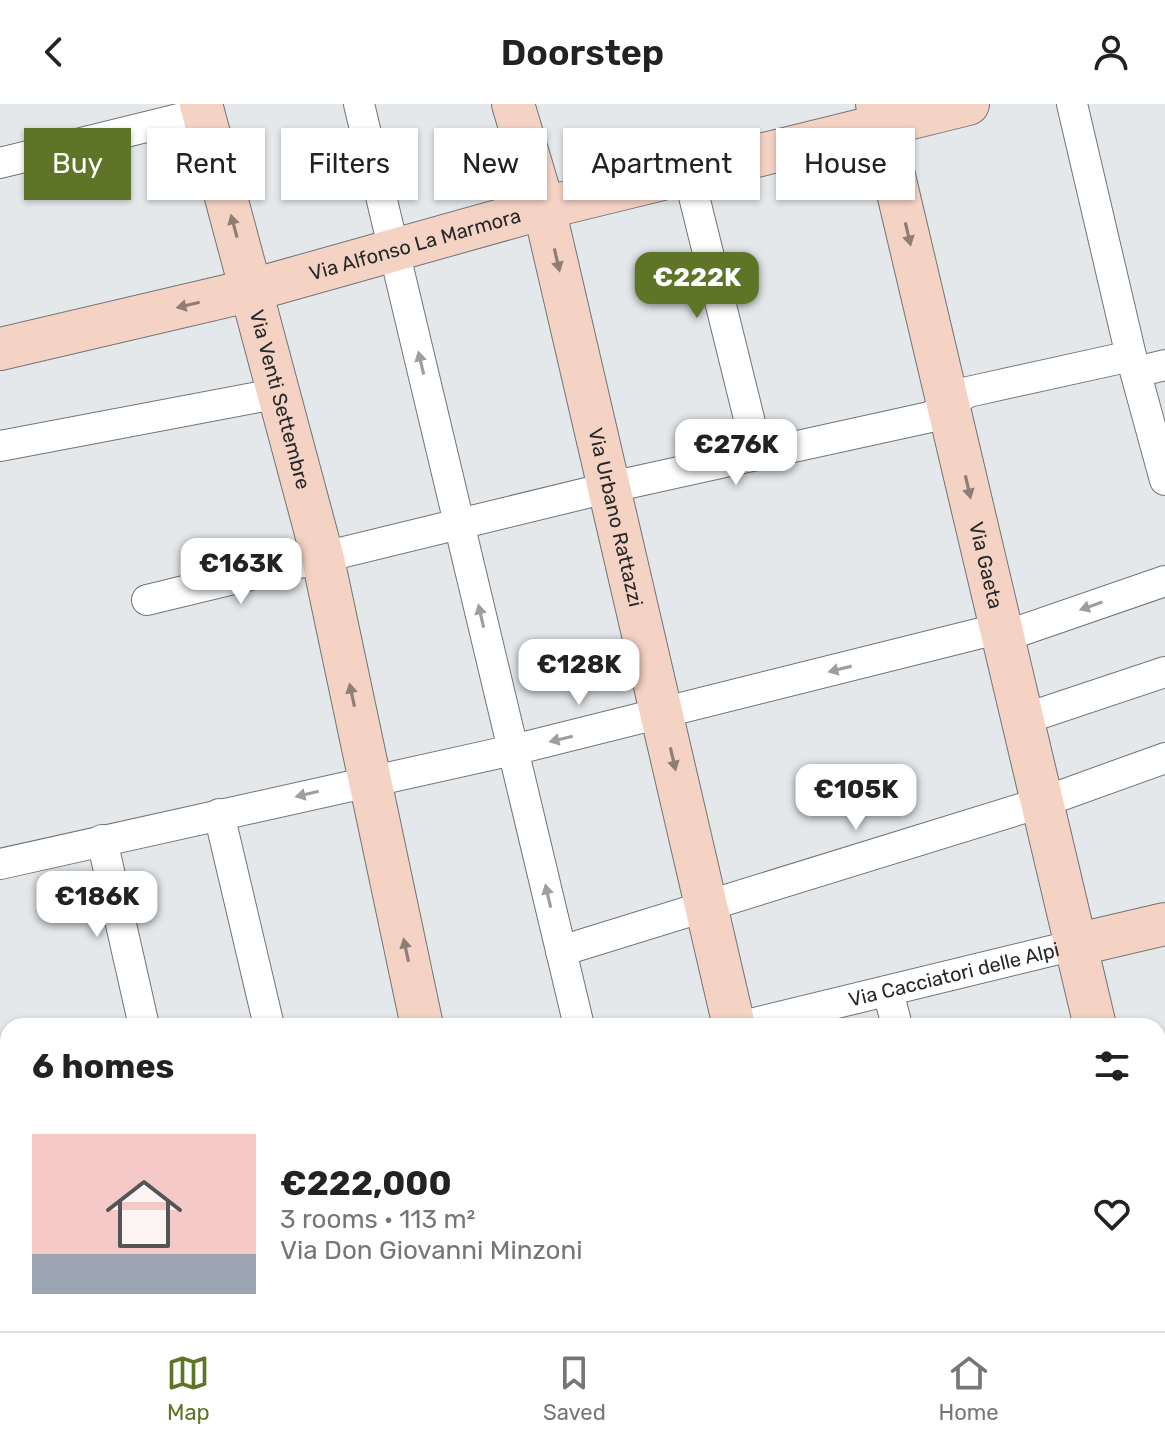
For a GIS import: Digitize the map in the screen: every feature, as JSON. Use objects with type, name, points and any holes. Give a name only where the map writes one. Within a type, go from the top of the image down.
[{"type":"street","points":[[359,104],[577,1018]]},
{"type":"street","name":"Via Urbano Rattazzi","points":[[513,104],[544,208],[611,487],[732,1018]]},
{"type":"street","name":"Via Alfonso La Marmora","points":[[760,151],[880,115],[968,104]]},
{"type":"street","points":[[1072,104],[1144,364],[1165,480]]},
{"type":"street","points":[[0,163],[202,108]]},
{"type":"street","name":"Via Venti Settembre","points":[[202,108],[323,559],[420,1018]]},
{"type":"street","name":"Via Gaeta","points":[[880,115],[1093,1018]]},
{"type":"street","name":"Via Alfonso La Marmora","points":[[0,349],[252,290],[576,200]]},
{"type":"street","points":[[695,200],[758,455]]},
{"type":"street","points":[[147,600],[611,487],[930,417],[968,392],[1144,364]]},
{"type":"street","points":[[0,446],[280,393]]},
{"type":"street","points":[[0,864],[663,715],[989,631],[1014,633],[1165,581]]},
{"type":"street","points":[[1024,719],[1165,672]]},
{"type":"street","points":[[561,951],[1043,802],[1165,758]]},
{"type":"street","points":[[219,814],[267,1018]]},
{"type":"street","points":[[102,840],[142,1018]]},
{"type":"street","name":"Via Cacciatori delle Alpi","points":[[775,1018],[1165,924]]},
{"type":"street","points":[[888,991],[895,1018]]}]
